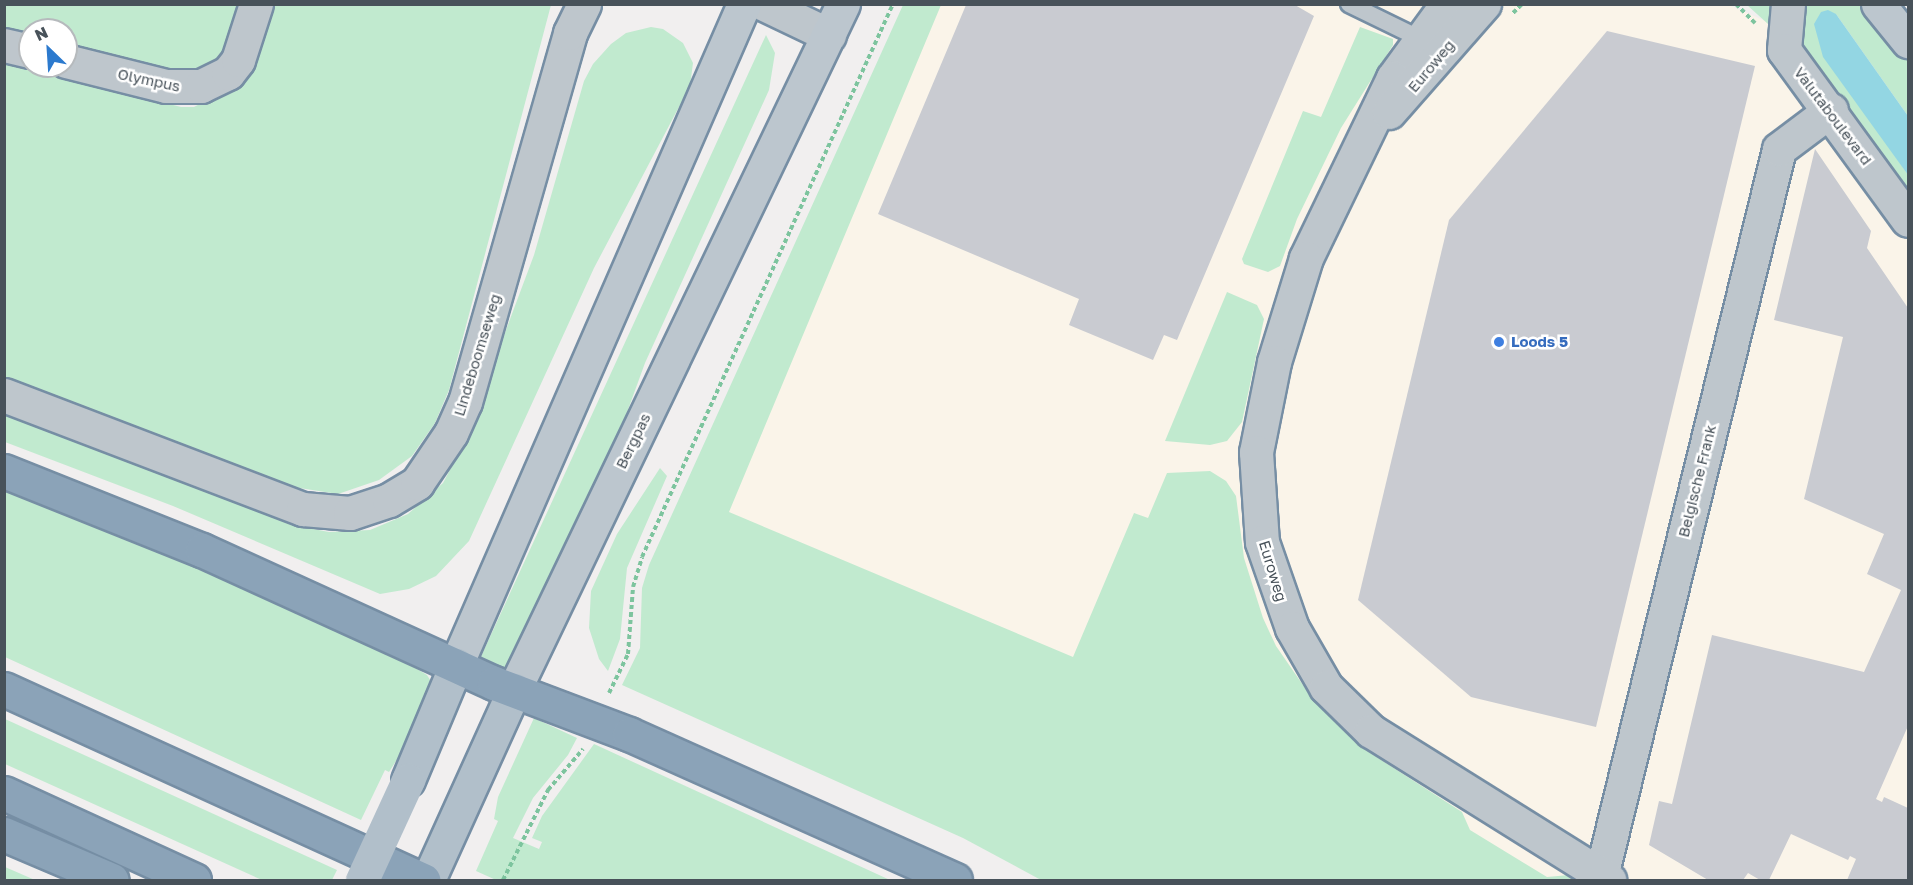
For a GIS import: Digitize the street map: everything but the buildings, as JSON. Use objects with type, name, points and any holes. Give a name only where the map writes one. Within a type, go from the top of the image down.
[{"type":"highway","points":[[4,471],[213,554],[456,665],[514,690],[595,720],[955,880]]},
{"type":"highway","points":[[4,689],[426,880]]},
{"type":"highway","points":[[4,793],[194,880]]},
{"type":"highway","points":[[4,834],[112,880]]},
{"type":"main road","points":[[362,880],[408,780],[744,4]]},
{"type":"main road","name":"Bergpas","points":[[426,880],[514,690],[843,4]]},
{"type":"main road","points":[[1878,4],[1908,41]]},
{"type":"street","name":"Olympus","points":[[78,64],[166,86],[201,86],[228,73],[238,60],[256,4]]},
{"type":"street","name":"Lindeboomseweg","points":[[4,395],[303,509],[350,513],[389,500],[417,483],[451,433],[465,402],[570,33],[584,4]]},
{"type":"street","points":[[764,4],[829,35]]},
{"type":"street","name":"Euroweg","points":[[1439,50],[1447,4]]},
{"type":"street","name":"Euroweg","points":[[1484,4],[1439,50],[1398,104],[1373,124],[1306,258],[1274,362],[1256,452],[1262,542],[1292,628],[1326,687],[1371,731],[1605,878]]},
{"type":"street","name":"Valutaboulevard","points":[[1788,4],[1784,50],[1831,110],[1908,220]]},
{"type":"street","name":"Belgische Frank","points":[[1605,878],[1779,149],[1831,110]]},
{"type":"lane","points":[[1349,4],[1439,50]]},
{"type":"path","points":[[503,880],[548,790],[583,748],[628,654],[633,587],[642,557],[893,4]]},
{"type":"shaded area","points":[[933,5],[1729,5],[1772,24],[1908,209],[1908,880],[1086,880],[651,685]]},
{"type":"green space","points":[[4,5],[241,5],[222,56],[198,70],[183,73],[78,47],[78,18],[18,18],[18,32],[5,28]]},
{"type":"green space","points":[[271,5],[551,5],[449,390],[435,423],[412,456],[379,480],[338,494],[280,485],[101,413],[5,380],[4,62],[18,66],[18,78],[67,78],[181,107],[194,107],[243,82],[254,68]]},
{"type":"green space","points":[[903,5],[941,5],[729,512],[1073,657],[1134,513],[1148,518],[1167,473],[1210,471],[1226,481],[1236,496],[1244,558],[1263,618],[1276,646],[1314,701],[1361,747],[1462,812],[1470,830],[1547,877],[1569,875],[1578,880],[1041,880],[963,838],[622,685],[640,648],[642,588],[649,565]]},
{"type":"green space","points":[[1747,5],[1775,5],[1773,20],[1768,24]]},
{"type":"green space","points":[[1796,5],[1871,5],[1908,49],[1908,116],[1836,14],[1885,141],[1908,175],[1908,209],[1805,54],[1796,22]]},
{"type":"green space","points":[[651,27],[663,29],[683,43],[693,63],[690,86],[594,268],[469,541],[436,576],[409,589],[380,594],[173,506],[5,442],[5,409],[308,528],[329,532],[370,530],[408,514],[443,483],[463,445],[534,255],[584,81],[593,64],[611,44],[626,33]]},
{"type":"green space","points":[[1360,27],[1393,39],[1393,45],[1341,128],[1297,219],[1280,266],[1268,272],[1244,264],[1242,259],[1303,111],[1321,117]]},
{"type":"green space","points":[[766,35],[775,53],[769,90],[645,363],[586,525],[506,671],[478,663]]},
{"type":"green space","points":[[1227,292],[1257,305],[1264,319],[1242,422],[1227,441],[1210,445],[1165,441]]},
{"type":"green space","points":[[660,468],[667,476],[627,568],[620,639],[608,671],[599,659],[589,628],[591,591],[617,534]]},
{"type":"green space","points":[[5,490],[155,546],[396,656],[427,675],[432,683],[403,750],[389,772],[385,770],[361,820],[5,657]]},
{"type":"green space","points":[[534,718],[577,738],[568,755],[533,798],[513,838],[539,849],[542,842],[532,838],[542,816],[594,744],[890,880],[496,880],[476,871],[498,821],[494,819],[498,797]]},
{"type":"green space","points":[[5,719],[337,870],[332,880],[262,880],[5,764]]},
{"type":"green space","points":[[5,867],[35,880],[5,880]]},
{"type":"water","points":[[1828,10],[1836,14],[1908,116],[1908,175],[1823,57],[1814,24],[1821,12]]},
{"type":"place","name":"Loods 5","points":[[1499,342]]}]
